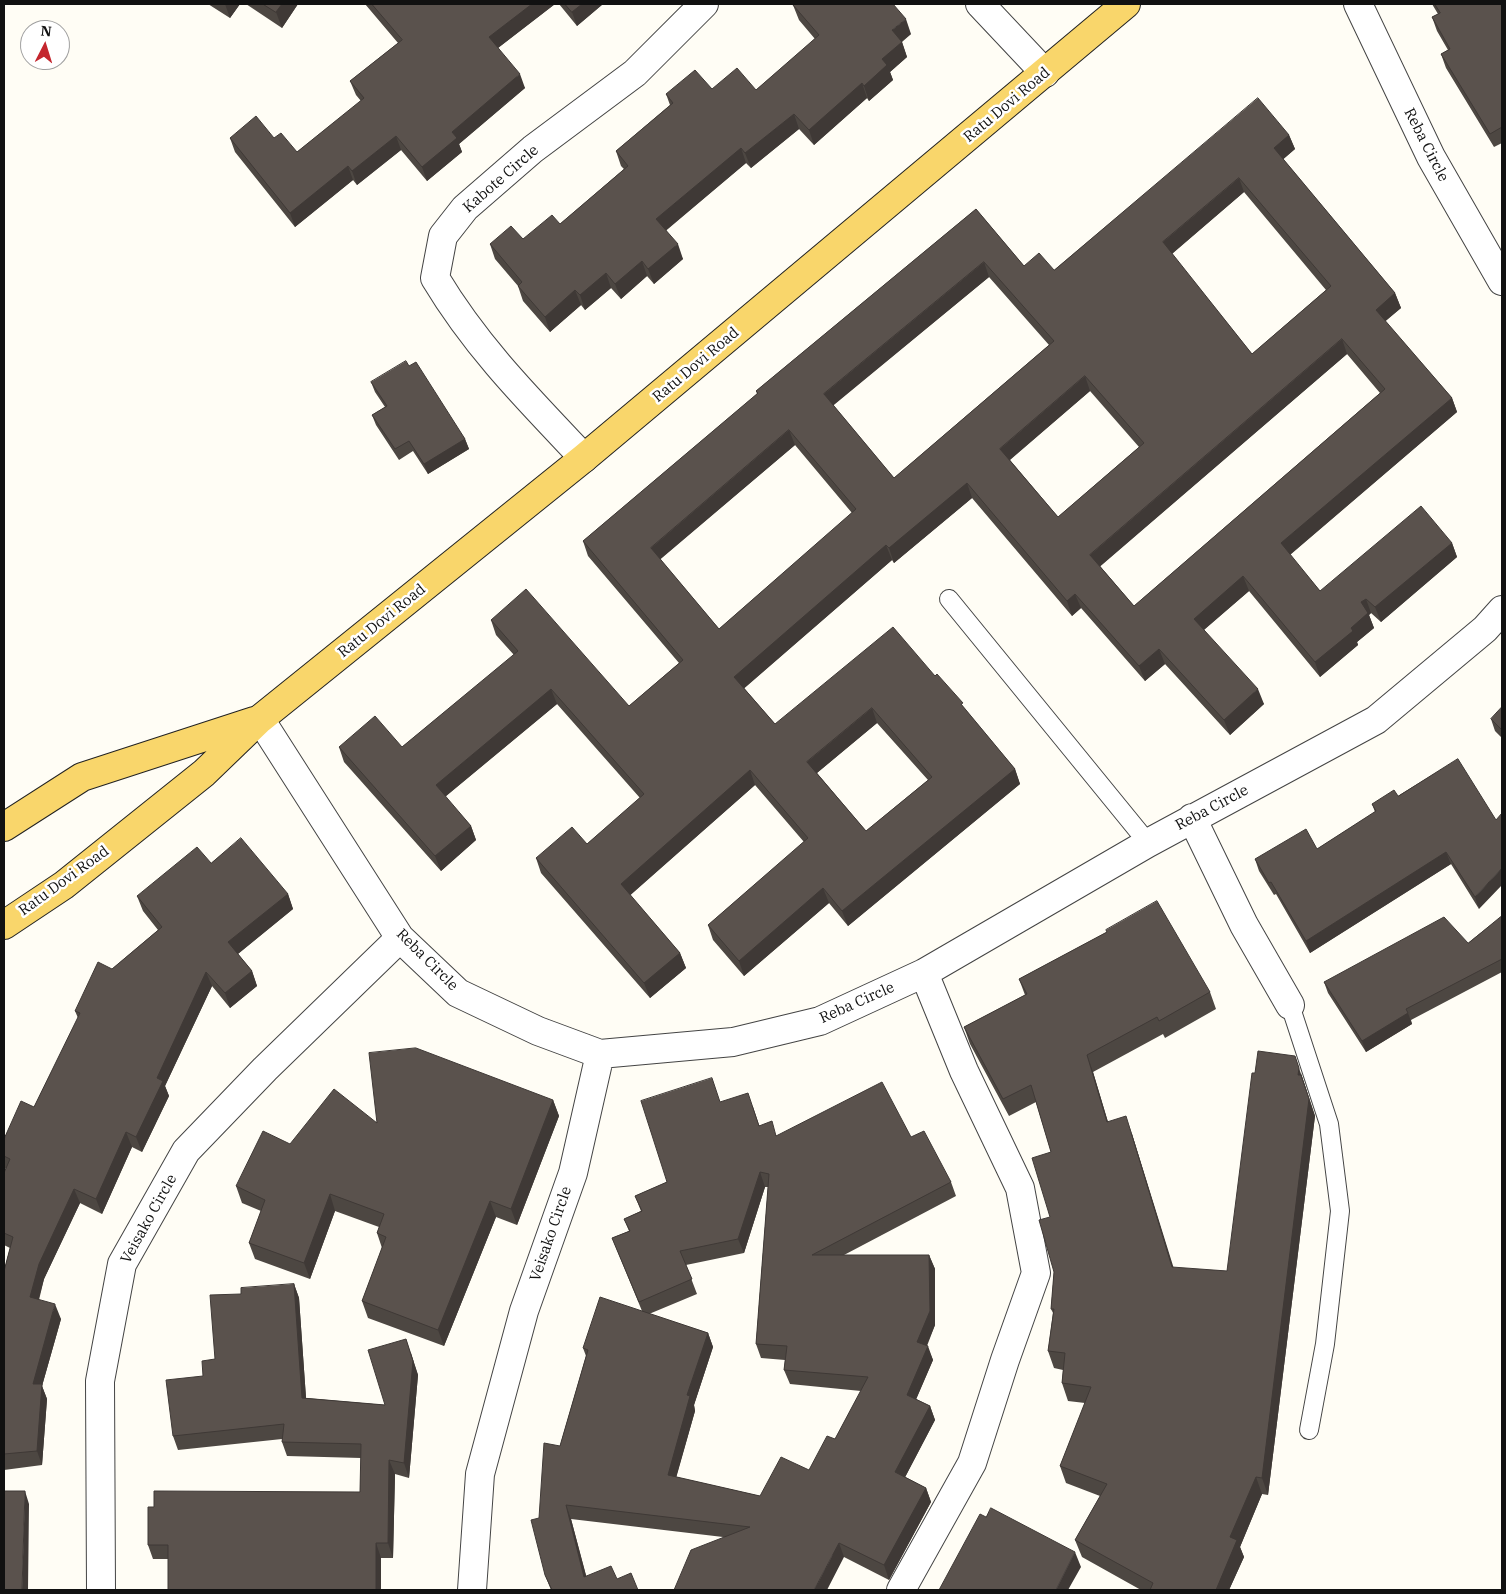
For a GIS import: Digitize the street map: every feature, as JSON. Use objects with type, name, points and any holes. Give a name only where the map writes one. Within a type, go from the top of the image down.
[{"type":"main road","name":"Ratu Dovi Road","points":[[4,925],[64,885],[204,773],[260,720],[584,458],[1126,4]]},
{"type":"main road","name":"Ratu Dovi Road","points":[[4,827],[82,777],[260,720]]},
{"type":"street","name":"Kabote Circle","points":[[584,458],[490,358],[458,316],[435,278],[443,236],[465,208],[534,149],[635,73],[704,4]]},
{"type":"street","points":[[980,4],[1045,73]]},
{"type":"street","name":"Reba Circle","points":[[1358,4],[1431,157],[1502,281]]},
{"type":"street","name":"Reba Circle","points":[[260,720],[400,938],[458,993],[538,1031],[600,1054],[733,1042],[820,1021],[924,973],[1148,842],[1376,720],[1485,629],[1502,610]]},
{"type":"street","points":[[1192,818],[1244,925],[1290,1005]]},
{"type":"street","name":"Veisako Circle","points":[[101,1590],[100,1381],[122,1264],[186,1151],[265,1069],[400,938]]},
{"type":"street","points":[[900,1590],[972,1463],[1005,1360],[1036,1273],[1020,1188],[964,1070],[924,973]]},
{"type":"street","name":"Veisako Circle","points":[[472,1590],[480,1474],[524,1311],[572,1173],[600,1054]]},
{"type":"lane","points":[[949,599],[1148,842]]},
{"type":"lane","points":[[1290,1005],[1329,1124],[1340,1211],[1325,1344],[1309,1430]]},
{"type":"building","points":[[263,4],[282,4],[276,12]]},
{"type":"building","points":[[372,4],[532,4],[489,37],[520,74],[452,132],[457,138],[422,167],[396,136],[352,171],[348,166],[290,213],[230,138],[256,116],[274,138],[281,133],[297,152],[364,98],[350,81],[402,40]]},
{"type":"building","points":[[565,4],[582,4],[572,12]]},
{"type":"building","points":[[893,4],[906,19],[892,30],[902,42],[882,59],[887,65],[864,86],[862,83],[809,130],[794,114],[745,153],[741,148],[656,219],[678,244],[648,269],[642,261],[615,284],[606,273],[580,295],[575,290],[545,317],[518,286],[522,282],[490,244],[511,226],[523,239],[552,215],[560,224],[628,166],[616,151],[673,103],[666,94],[695,70],[712,89],[737,68],[756,90],[819,35],[793,5]]},
{"type":"building","points":[[1435,4],[1502,4],[1502,127],[1490,134],[1441,54],[1450,49],[1432,17],[1440,13]]},
{"type":"building","points":[[1258,98],[1289,135],[1274,148],[1395,293],[1376,310],[1452,398],[1281,543],[1320,591],[1421,506],[1452,543],[1375,607],[1366,599],[1361,602],[1368,613],[1351,628],[1353,631],[1315,662],[1243,576],[1194,619],[1258,689],[1224,720],[1159,649],[1139,666],[1075,594],[1067,601],[967,483],[889,548],[886,545],[734,677],[775,724],[893,627],[935,676],[937,674],[963,703],[961,704],[1015,769],[842,911],[823,888],[739,961],[708,925],[808,838],[750,770],[621,884],[680,953],[644,983],[536,858],[572,827],[587,844],[644,794],[551,689],[436,785],[471,826],[435,856],[339,747],[375,716],[402,747],[518,651],[491,620],[526,589],[629,706],[683,660],[583,541],[758,393],[756,391],[976,209],[1024,266],[1039,253],[1054,270]],"holes":[[[1239,178],[1331,286],[1252,354],[1163,242]],[[984,262],[1054,341],[894,478],[824,394]],[[1342,339],[1385,389],[1134,606],[1090,555]],[[1085,376],[1144,443],[1058,517],[1000,449]],[[789,430],[856,509],[719,629],[651,548]],[[872,708],[932,777],[866,831],[807,762]]]},
{"type":"building","points":[[406,361],[409,366],[416,362],[465,439],[424,464],[409,441],[395,449],[372,415],[387,406],[371,382]]},
{"type":"building","points":[[1502,707],[1502,730],[1491,719]]},
{"type":"building","points":[[1458,759],[1496,820],[1502,813],[1502,868],[1475,897],[1446,852],[1306,941],[1255,859],[1306,829],[1317,849],[1376,811],[1372,804],[1394,790],[1398,796]]},
{"type":"building","points":[[241,838],[288,894],[228,942],[252,971],[225,993],[206,972],[157,1078],[163,1081],[136,1137],[126,1132],[96,1199],[74,1189],[39,1264],[30,1297],[55,1304],[33,1384],[42,1384],[37,1451],[4,1454],[4,1271],[13,1237],[4,1233],[4,1173],[10,1159],[4,1156],[4,1139],[21,1101],[34,1107],[80,1013],[75,1011],[98,962],[112,969],[162,927],[137,896],[197,847],[211,863]]},
{"type":"building","points":[[1157,901],[1210,992],[1159,1021],[1157,1017],[1087,1055],[1107,1122],[1126,1116],[1172,1267],[1227,1271],[1252,1073],[1255,1073],[1258,1051],[1295,1056],[1299,1068],[1298,1075],[1301,1075],[1309,1099],[1262,1478],[1256,1477],[1230,1537],[1237,1540],[1216,1590],[1150,1590],[1153,1583],[1075,1540],[1107,1484],[1060,1466],[1091,1387],[1062,1383],[1065,1353],[1048,1351],[1054,1309],[1051,1309],[1054,1272],[1039,1220],[1050,1217],[1032,1158],[1051,1152],[1031,1085],[1003,1099],[964,1027],[1027,994],[1019,979],[1107,932],[1106,930]]},
{"type":"building","points":[[1502,916],[1502,959],[1406,1009],[1408,1013],[1362,1041],[1324,982],[1444,917],[1468,943]]},
{"type":"building","points":[[416,1048],[553,1100],[511,1209],[490,1201],[438,1330],[362,1301],[386,1237],[377,1233],[384,1214],[330,1194],[304,1263],[249,1243],[265,1200],[236,1186],[263,1131],[290,1144],[334,1089],[377,1123],[369,1053]]},
{"type":"building","points":[[712,1078],[720,1102],[748,1093],[759,1126],[772,1121],[776,1136],[882,1082],[911,1137],[924,1131],[951,1182],[812,1255],[929,1255],[930,1311],[917,1342],[928,1346],[907,1395],[930,1406],[895,1472],[926,1488],[884,1565],[839,1543],[814,1590],[674,1590],[691,1550],[750,1527],[566,1505],[584,1577],[611,1566],[617,1579],[631,1573],[638,1590],[552,1590],[545,1575],[531,1520],[539,1518],[544,1443],[560,1446],[588,1350],[583,1348],[600,1297],[708,1333],[687,1395],[690,1396],[668,1475],[760,1496],[781,1457],[809,1470],[827,1436],[835,1439],[868,1377],[784,1370],[787,1346],[756,1344],[769,1174],[760,1172],[738,1239],[680,1251],[692,1279],[639,1302],[612,1238],[630,1231],[624,1219],[642,1211],[635,1196],[667,1182],[641,1101]]},
{"type":"building","points":[[294,1284],[302,1398],[385,1405],[368,1350],[406,1339],[413,1361],[404,1463],[389,1460],[388,1543],[376,1543],[376,1590],[168,1590],[168,1545],[148,1545],[148,1507],[154,1507],[154,1491],[360,1492],[361,1444],[282,1442],[284,1424],[173,1436],[166,1380],[203,1376],[202,1361],[215,1359],[210,1295],[241,1294],[241,1288]]},
{"type":"building","points":[[4,1491],[25,1491],[22,1590],[4,1590]]},
{"type":"building","points":[[991,1508],[1075,1552],[1056,1590],[939,1590],[980,1514],[986,1517]]}]
